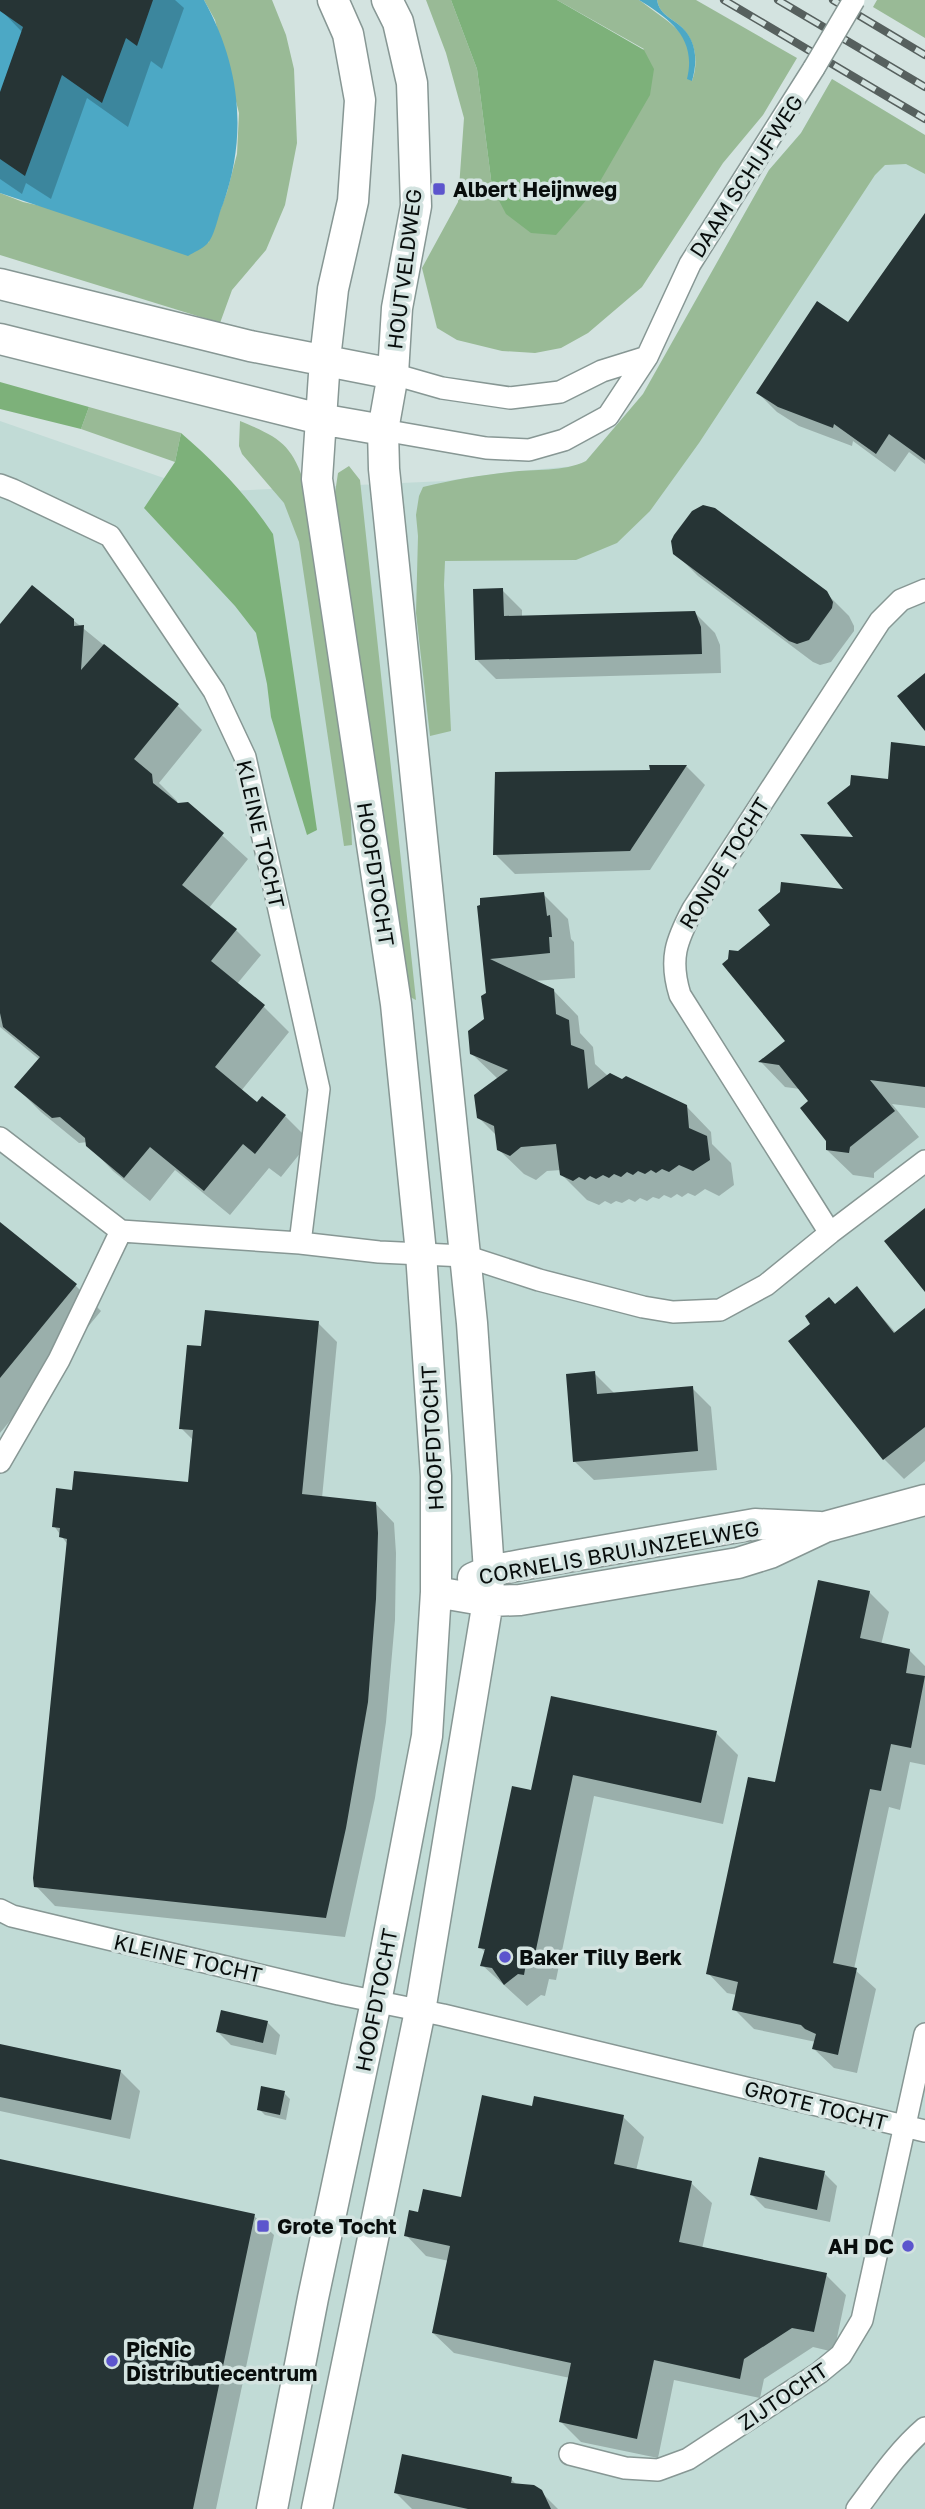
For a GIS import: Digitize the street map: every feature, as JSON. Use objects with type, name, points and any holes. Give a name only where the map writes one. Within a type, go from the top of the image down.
[{"type":"main road","points":[[325,359],[334,289],[353,201],[360,100],[348,34],[332,0]]},
{"type":"main road","name":"HOUTVELDWEG","points":[[387,0],[398,22],[412,83],[416,206],[397,308],[393,374]]},
{"type":"main road","points":[[0,284],[250,346],[393,374],[383,430],[384,469],[465,1256],[489,1572],[488,1601],[420,2011],[317,2509]]},
{"type":"main road","points":[[0,339],[320,419],[383,430]]},
{"type":"main road","name":"HOOFDTOCHT","points":[[272,2509],[313,2298],[376,2002],[427,1736],[436,1591],[436,1476],[421,1253],[396,1004],[317,479],[325,359]]},
{"type":"main road","name":"CORNELIS BRUIJNZEELWEG","points":[[436,1591],[488,1601],[520,1600],[738,1563],[770,1553],[825,1527],[925,1500]]},
{"type":"main road","name":"CORNELIS BRUIJNZEELWEG","points":[[436,1591],[489,1572],[755,1524],[825,1527]]},
{"type":"street","name":"DAAM SCHIJFWEG","points":[[383,430],[486,448],[528,450],[564,440],[608,416],[647,357],[690,264],[854,0]]},
{"type":"street","points":[[393,374],[442,388],[510,398],[560,392],[602,371],[647,357]]},
{"type":"street","name":"KLEINE TOCHT","points":[[0,485],[110,537],[214,691],[244,757],[319,1089],[300,1243]]},
{"type":"street","name":"RONDE TOCHT","points":[[830,1233],[680,995],[675,980],[673,955],[679,934],[693,909],[880,621],[901,600],[925,590]]},
{"type":"street","points":[[0,1138],[121,1231],[300,1243],[379,1252],[465,1256],[539,1280],[643,1307],[673,1312],[720,1310],[766,1285],[925,1161]]},
{"type":"street","points":[[0,1462],[59,1360],[121,1231]]},
{"type":"street","name":"KLEINE TOCHT","points":[[0,1910],[12,1916],[420,2011]]},
{"type":"street","name":"GROTE TOCHT","points":[[420,2011],[916,2129]]},
{"type":"street","name":"ZIJTOCHT","points":[[570,2454],[625,2468],[658,2470],[688,2459],[819,2373],[841,2355],[862,2320],[916,2129],[925,2034]]},
{"type":"street","points":[[858,2509],[884,2473],[925,2428]]},
{"type":"shaded area","points":[[832,79],[925,135],[925,2509],[0,2509],[0,421],[204,492],[445,481],[575,466],[586,461],[643,394],[769,170],[801,133]]},
{"type":"green space","points":[[204,0],[272,0],[286,35],[294,69],[297,143],[285,205],[266,250],[232,290],[220,323],[0,255],[0,193],[23,202],[208,243],[227,192],[237,154],[239,113],[215,20]]},
{"type":"green space","points":[[426,0],[451,0],[477,69],[492,187],[644,49],[557,0],[639,0],[669,22],[685,40],[690,52],[692,81],[695,58],[689,36],[662,11],[657,0],[696,0],[797,58],[763,115],[723,163],[642,287],[588,333],[561,348],[535,353],[502,351],[457,340],[437,328],[422,268],[458,202],[464,118],[446,53]]},
{"type":"green space","points":[[451,0],[557,0],[644,50],[654,69],[650,95],[595,190],[556,235],[531,233],[506,214],[492,187],[477,69]]},
{"type":"green space","points":[[877,0],[925,0],[925,38],[873,7]]},
{"type":"green space","points":[[832,79],[925,135],[925,174],[906,164],[885,165],[875,175],[699,443],[650,511],[617,543],[576,560],[445,561],[451,731],[430,736],[416,613],[416,515],[423,487],[488,475],[559,469],[586,461],[643,394],[769,170],[801,133]]},
{"type":"green space","points":[[0,382],[89,407],[81,429],[0,409]]},
{"type":"green space","points":[[89,407],[181,433],[175,462],[81,429]]},
{"type":"green space","points":[[240,421],[265,432],[282,444],[295,460],[305,485],[349,772],[352,845],[344,846],[299,542],[284,503],[242,454],[239,446]]},
{"type":"green space","points":[[181,433],[230,480],[273,534],[317,830],[307,835],[271,717],[256,633],[235,606],[144,508],[175,462]]},
{"type":"green space","points":[[349,466],[360,480],[416,1000],[410,997],[390,913],[335,493],[338,473]]},
{"type":"water","points":[[0,0],[204,0],[226,49],[236,100],[237,126],[231,178],[214,231],[205,246],[188,256],[0,193]]},
{"type":"water","points":[[639,0],[657,0],[662,11],[689,36],[695,58],[692,81],[687,79],[688,52],[678,31]]},
{"type":"building","points":[[0,0],[153,0],[137,46],[126,38],[102,103],[62,75],[25,176],[0,159],[0,92],[23,27],[0,11]]},
{"type":"building","points":[[925,213],[925,460],[889,434],[876,454],[834,424],[833,428],[778,407],[756,393],[817,301],[848,322]]},
{"type":"building","points":[[703,505],[715,508],[827,591],[833,602],[832,608],[809,640],[797,644],[789,641],[673,554],[671,541],[674,535],[692,511]]},
{"type":"building","points":[[32,585],[74,619],[74,626],[84,625],[81,670],[104,644],[179,704],[134,759],[152,774],[153,783],[178,803],[188,802],[224,833],[182,885],[237,929],[211,961],[265,1005],[215,1067],[257,1102],[262,1096],[286,1115],[255,1154],[243,1144],[204,1191],[150,1147],[124,1178],[86,1146],[85,1138],[60,1117],[52,1118],[14,1087],[40,1057],[3,1027],[0,1013],[0,624]]},
{"type":"building","points":[[503,588],[504,616],[695,611],[701,627],[702,654],[475,660],[473,589]]},
{"type":"building","points":[[925,673],[925,731],[897,696]]},
{"type":"building","points":[[891,742],[925,746],[925,1087],[870,1080],[895,1111],[850,1147],[849,1153],[826,1150],[826,1141],[800,1108],[808,1101],[779,1065],[758,1062],[785,1041],[722,964],[728,959],[729,950],[738,951],[770,925],[758,910],[780,892],[781,882],[843,889],[800,834],[853,837],[827,803],[850,785],[851,775],[888,779]]},
{"type":"building","points":[[649,765],[687,765],[630,851],[493,855],[495,772],[650,770]]},
{"type":"building","points":[[544,892],[547,916],[550,915],[550,953],[490,959],[554,989],[556,1014],[569,1020],[571,1045],[584,1050],[588,1089],[610,1073],[622,1079],[626,1076],[687,1105],[689,1128],[707,1136],[710,1160],[693,1171],[679,1165],[669,1172],[662,1169],[656,1173],[651,1170],[645,1174],[638,1171],[633,1175],[627,1172],[621,1177],[614,1174],[609,1178],[603,1175],[596,1179],[590,1176],[585,1180],[579,1177],[573,1181],[560,1175],[556,1144],[521,1147],[510,1156],[497,1150],[494,1126],[477,1118],[474,1095],[508,1070],[470,1054],[468,1031],[484,1019],[481,996],[486,993],[477,906],[480,905],[480,898]]},
{"type":"building","points":[[925,1208],[925,1292],[884,1241]]},
{"type":"building","points":[[0,1222],[77,1284],[0,1378]]},
{"type":"building","points":[[857,1286],[894,1333],[925,1308],[925,1427],[883,1460],[788,1341],[810,1324],[805,1316],[829,1297],[835,1304]]},
{"type":"building","points":[[205,1310],[319,1321],[302,1494],[376,1502],[376,1599],[368,1702],[346,1828],[326,1918],[34,1887],[67,1539],[59,1537],[60,1528],[52,1527],[56,1488],[72,1490],[74,1471],[188,1482],[193,1430],[179,1429],[187,1345],[201,1346]]},
{"type":"building","points":[[595,1371],[597,1394],[693,1386],[698,1451],[573,1462],[566,1374]]},
{"type":"building","points":[[818,1580],[870,1591],[860,1638],[910,1649],[906,1673],[925,1676],[911,1748],[891,1744],[881,1791],[870,1789],[833,1963],[857,1968],[838,2055],[812,2049],[816,2034],[801,2025],[732,2010],[738,1982],[706,1974],[748,1777],[775,1782]]},
{"type":"building","points":[[551,1696],[717,1731],[701,1803],[573,1775],[534,1959],[527,1958],[524,1975],[518,1974],[504,1985],[492,1968],[480,1966],[485,1949],[478,1948],[512,1786],[531,1790]]},
{"type":"building","points":[[221,2010],[268,2021],[263,2043],[216,2032]]},
{"type":"building","points":[[0,2044],[121,2070],[111,2120],[0,2097]]},
{"type":"building","points":[[261,2086],[285,2091],[280,2115],[257,2110]]},
{"type":"building","points":[[482,2095],[532,2106],[534,2096],[624,2115],[614,2164],[692,2181],[679,2242],[827,2273],[814,2332],[792,2328],[744,2359],[740,2379],[654,2360],[637,2439],[559,2422],[571,2363],[432,2333],[450,2246],[404,2236],[409,2210],[418,2212],[423,2189],[461,2197]]},
{"type":"building","points":[[759,2157],[825,2171],[817,2210],[750,2195]]},
{"type":"building","name":"PicNic Distributiecentrum","points":[[0,2159],[255,2214],[193,2509],[0,2509]]},
{"type":"building","points":[[402,2454],[512,2477],[511,2483],[534,2485],[542,2490],[551,2509],[468,2509],[394,2493]]},
{"type":"railway","points":[[724,0],[925,119]]},
{"type":"railway","points":[[778,0],[925,87]]},
{"type":"railway","points":[[833,0],[925,55]]},
{"type":"place","name":"Albert Heijnweg","points":[[439,189]]},
{"type":"place","name":"Baker Tilly Berk","points":[[505,1957]]},
{"type":"place","name":"Grote Tocht","points":[[263,2226]]},
{"type":"place","name":"AH DC","points":[[908,2246]]},
{"type":"place","name":"PicNic Distributiecentrum","points":[[112,2361]]}]
